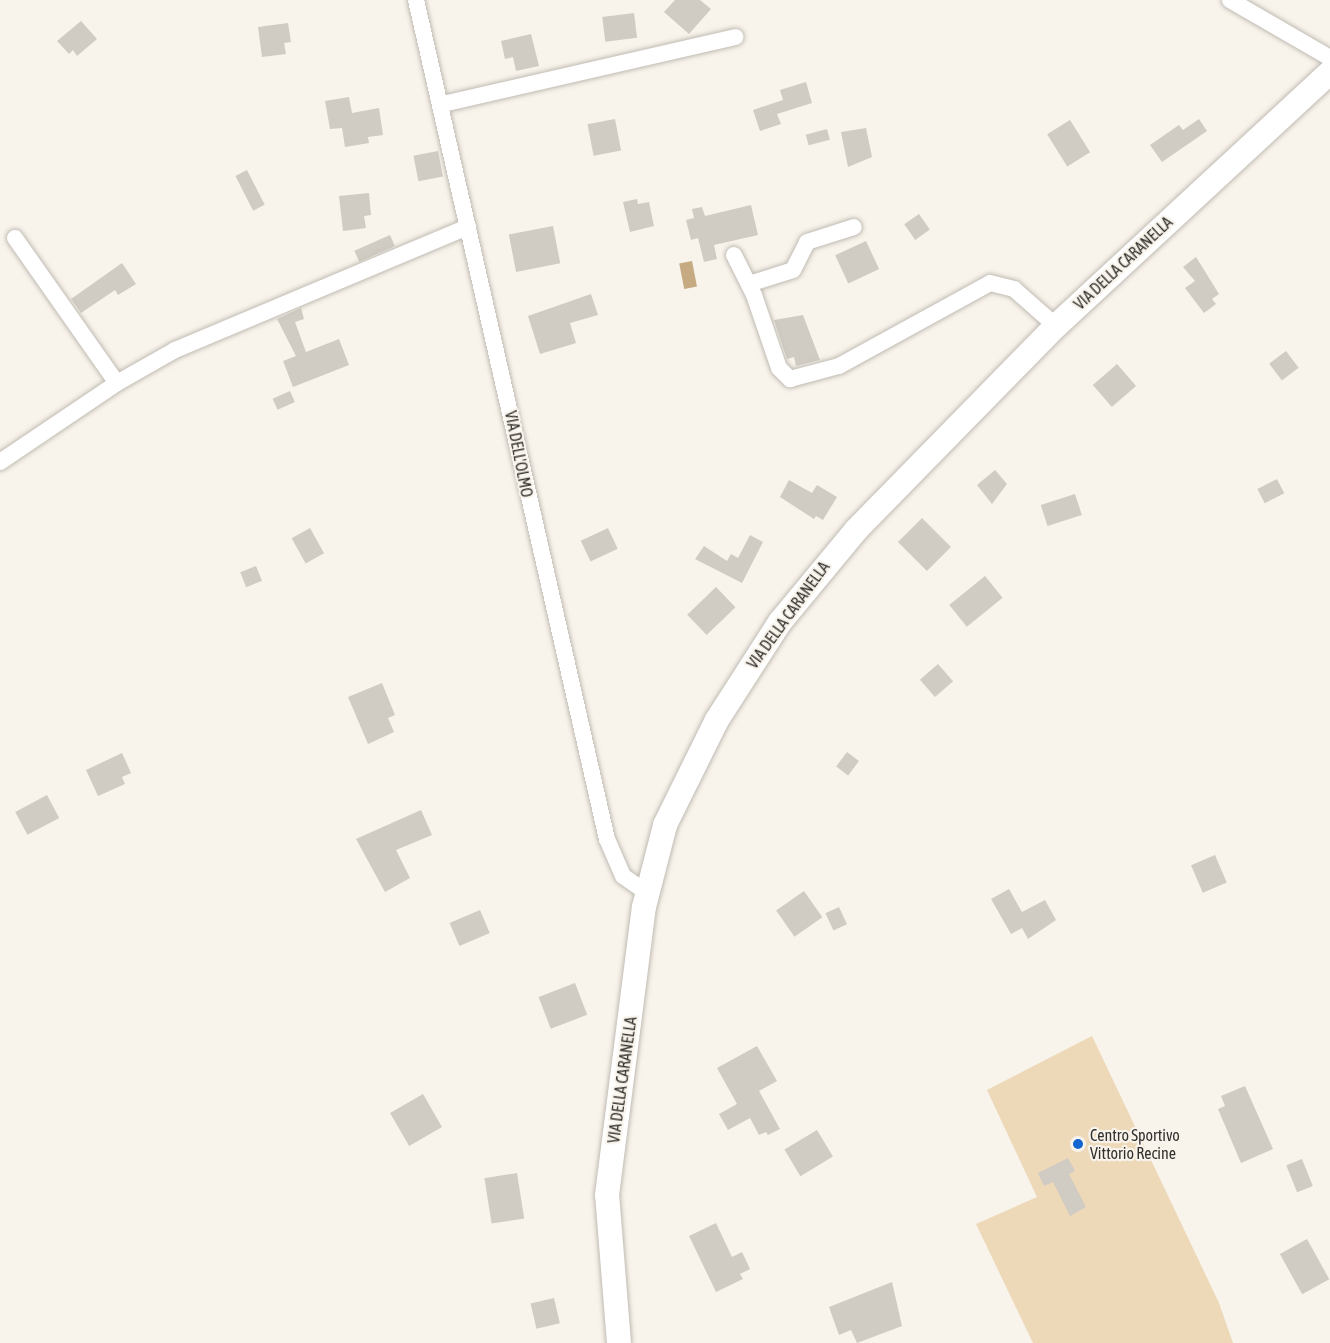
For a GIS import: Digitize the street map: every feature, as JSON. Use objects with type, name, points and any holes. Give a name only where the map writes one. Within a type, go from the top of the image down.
[{"type":"main road","name":"VIA DELLA CARANELLA","points":[[619,1343],[607,1195],[647,893],[663,832],[679,794],[726,705],[780,622],[844,542],[1056,326],[1330,72]]},
{"type":"street","name":"VIA DELL'OLMO","points":[[416,0],[443,104],[468,227],[607,839],[625,879],[647,893]]},
{"type":"street","points":[[1230,0],[1330,58]]},
{"type":"street","points":[[443,104],[735,36]]},
{"type":"street","points":[[0,462],[117,382],[203,337],[468,227]]},
{"type":"street","points":[[749,284],[793,270],[807,242],[854,227]]},
{"type":"street","points":[[15,238],[117,382]]},
{"type":"street","points":[[734,255],[749,284],[779,368],[794,379],[839,366],[990,283],[1014,289],[1056,326]]},
{"type":"shaded area","points":[[692,261],[697,287],[684,289],[679,263]]},
{"type":"shaded area","name":"Centro Sportivo Vittorio Recine","points":[[1092,1036],[1219,1303],[1233,1343],[1033,1343],[976,1224],[1037,1197],[987,1090]]},
{"type":"building","points":[[675,0],[700,0],[711,9],[689,34],[664,12]]},
{"type":"building","points":[[634,13],[637,38],[605,42],[602,17]]},
{"type":"building","points":[[81,21],[97,39],[77,56],[73,50],[69,54],[57,41]]},
{"type":"building","points":[[288,23],[291,42],[284,43],[286,54],[262,57],[258,27]]},
{"type":"building","points":[[531,34],[539,66],[516,71],[513,57],[505,59],[501,41]]},
{"type":"building","points":[[806,82],[812,103],[777,114],[781,124],[760,131],[753,110],[783,100],[780,90]]},
{"type":"building","points":[[349,97],[352,113],[379,108],[383,135],[368,137],[369,143],[345,147],[342,128],[330,129],[325,101]]},
{"type":"building","points":[[615,119],[621,150],[594,156],[588,124]]},
{"type":"building","points":[[1199,119],[1207,131],[1162,162],[1150,145],[1179,125],[1183,130]]},
{"type":"building","points":[[1070,120],[1090,152],[1067,167],[1047,134]]},
{"type":"building","points":[[866,128],[872,157],[848,167],[841,132]]},
{"type":"building","points":[[827,129],[830,140],[809,145],[806,135]]},
{"type":"building","points":[[438,151],[443,177],[418,181],[413,156]]},
{"type":"building","points":[[247,170],[265,205],[253,211],[235,176]]},
{"type":"building","points":[[369,193],[371,215],[364,216],[366,228],[343,231],[339,196]]},
{"type":"building","points":[[637,199],[638,204],[649,202],[654,226],[630,232],[623,202]]},
{"type":"building","points":[[751,205],[758,235],[714,245],[717,259],[704,262],[698,238],[691,240],[686,220],[694,218],[692,209],[702,207],[705,216]]},
{"type":"building","points":[[919,214],[930,230],[915,240],[904,224]]},
{"type":"building","points":[[553,226],[560,263],[516,272],[509,235]]},
{"type":"building","points":[[390,235],[395,246],[359,262],[354,251]]},
{"type":"building","points":[[866,241],[879,269],[848,283],[835,255]]},
{"type":"building","points":[[1196,257],[1219,294],[1212,299],[1216,304],[1204,313],[1185,288],[1195,281],[1183,267]]},
{"type":"building","points":[[122,263],[136,284],[118,295],[115,290],[81,313],[71,299]]},
{"type":"building","points":[[591,294],[598,315],[570,323],[576,343],[540,354],[528,316]]},
{"type":"building","points":[[301,308],[304,319],[295,322],[306,352],[339,339],[349,365],[293,387],[283,361],[296,356],[277,319]]},
{"type":"building","points":[[803,315],[820,360],[796,366],[794,357],[787,359],[774,320]]},
{"type":"building","points":[[1286,351],[1299,368],[1282,380],[1269,364]]},
{"type":"building","points":[[1117,364],[1136,386],[1112,407],[1093,385]]},
{"type":"building","points":[[290,391],[295,402],[278,410],[273,399]]},
{"type":"building","points":[[995,470],[1007,484],[992,504],[977,485]]},
{"type":"building","points":[[1277,479],[1284,493],[1265,503],[1257,489]]},
{"type":"building","points":[[789,480],[812,493],[817,485],[837,497],[823,520],[816,516],[814,519],[780,497]]},
{"type":"building","points":[[1075,494],[1082,515],[1048,526],[1041,505]]},
{"type":"building","points":[[922,518],[951,547],[927,571],[898,542]]},
{"type":"building","points":[[310,528],[324,553],[306,564],[292,538]]},
{"type":"building","points":[[608,528],[618,549],[591,562],[581,541]]},
{"type":"building","points":[[750,535],[763,542],[742,583],[695,559],[704,546],[727,561],[731,554],[738,558]]},
{"type":"building","points":[[256,566],[262,581],[246,587],[240,572]]},
{"type":"building","points":[[985,576],[1003,598],[967,627],[949,605]]},
{"type":"building","points":[[716,587],[735,607],[707,635],[687,615]]},
{"type":"building","points":[[938,664],[953,681],[935,697],[920,680]]},
{"type":"building","points":[[382,683],[395,715],[388,718],[394,732],[368,744],[348,697]]},
{"type":"building","points":[[847,752],[859,761],[848,775],[836,766]]},
{"type":"building","points":[[122,753],[131,773],[122,777],[125,784],[98,796],[86,770]]},
{"type":"building","points":[[47,795],[59,818],[27,835],[15,812]]},
{"type":"building","points":[[421,810],[432,835],[396,850],[410,878],[385,892],[356,839]]},
{"type":"building","points":[[1215,855],[1227,883],[1203,893],[1191,865]]},
{"type":"building","points":[[1009,889],[1022,912],[1045,900],[1056,920],[1028,939],[1022,928],[1011,934],[991,899]]},
{"type":"building","points":[[804,891],[822,917],[795,937],[776,911]]},
{"type":"building","points":[[839,907],[847,924],[833,931],[825,913]]},
{"type":"building","points":[[480,910],[490,933],[459,946],[450,923]]},
{"type":"building","points":[[575,983],[587,1015],[551,1029],[539,997]]},
{"type":"building","points":[[757,1046],[777,1081],[759,1091],[780,1129],[768,1135],[766,1132],[759,1135],[750,1118],[728,1130],[719,1114],[737,1104],[717,1068]]},
{"type":"building","points":[[1245,1086],[1273,1149],[1241,1163],[1218,1109],[1225,1106],[1221,1096]]},
{"type":"building","points":[[423,1094],[442,1127],[409,1146],[390,1113]]},
{"type":"building","points":[[817,1130],[833,1157],[800,1176],[784,1150]]},
{"type":"building","points":[[1068,1158],[1075,1171],[1069,1174],[1086,1207],[1070,1216],[1053,1182],[1044,1186],[1038,1173]]},
{"type":"building","points":[[1302,1159],[1313,1186],[1297,1192],[1286,1165]]},
{"type":"building","points":[[517,1173],[524,1218],[492,1224],[484,1178]]},
{"type":"building","points":[[716,1223],[732,1257],[742,1252],[750,1269],[740,1274],[743,1279],[716,1292],[689,1236]]},
{"type":"building","points":[[1307,1239],[1329,1279],[1302,1294],[1280,1254]]},
{"type":"building","points":[[892,1282],[902,1326],[857,1343],[851,1330],[839,1335],[829,1307]]},
{"type":"building","points":[[554,1298],[560,1323],[536,1329],[531,1303]]},
{"type":"place","name":"Centro Sportivo Vittorio Recine","points":[[1078,1144]]}]
